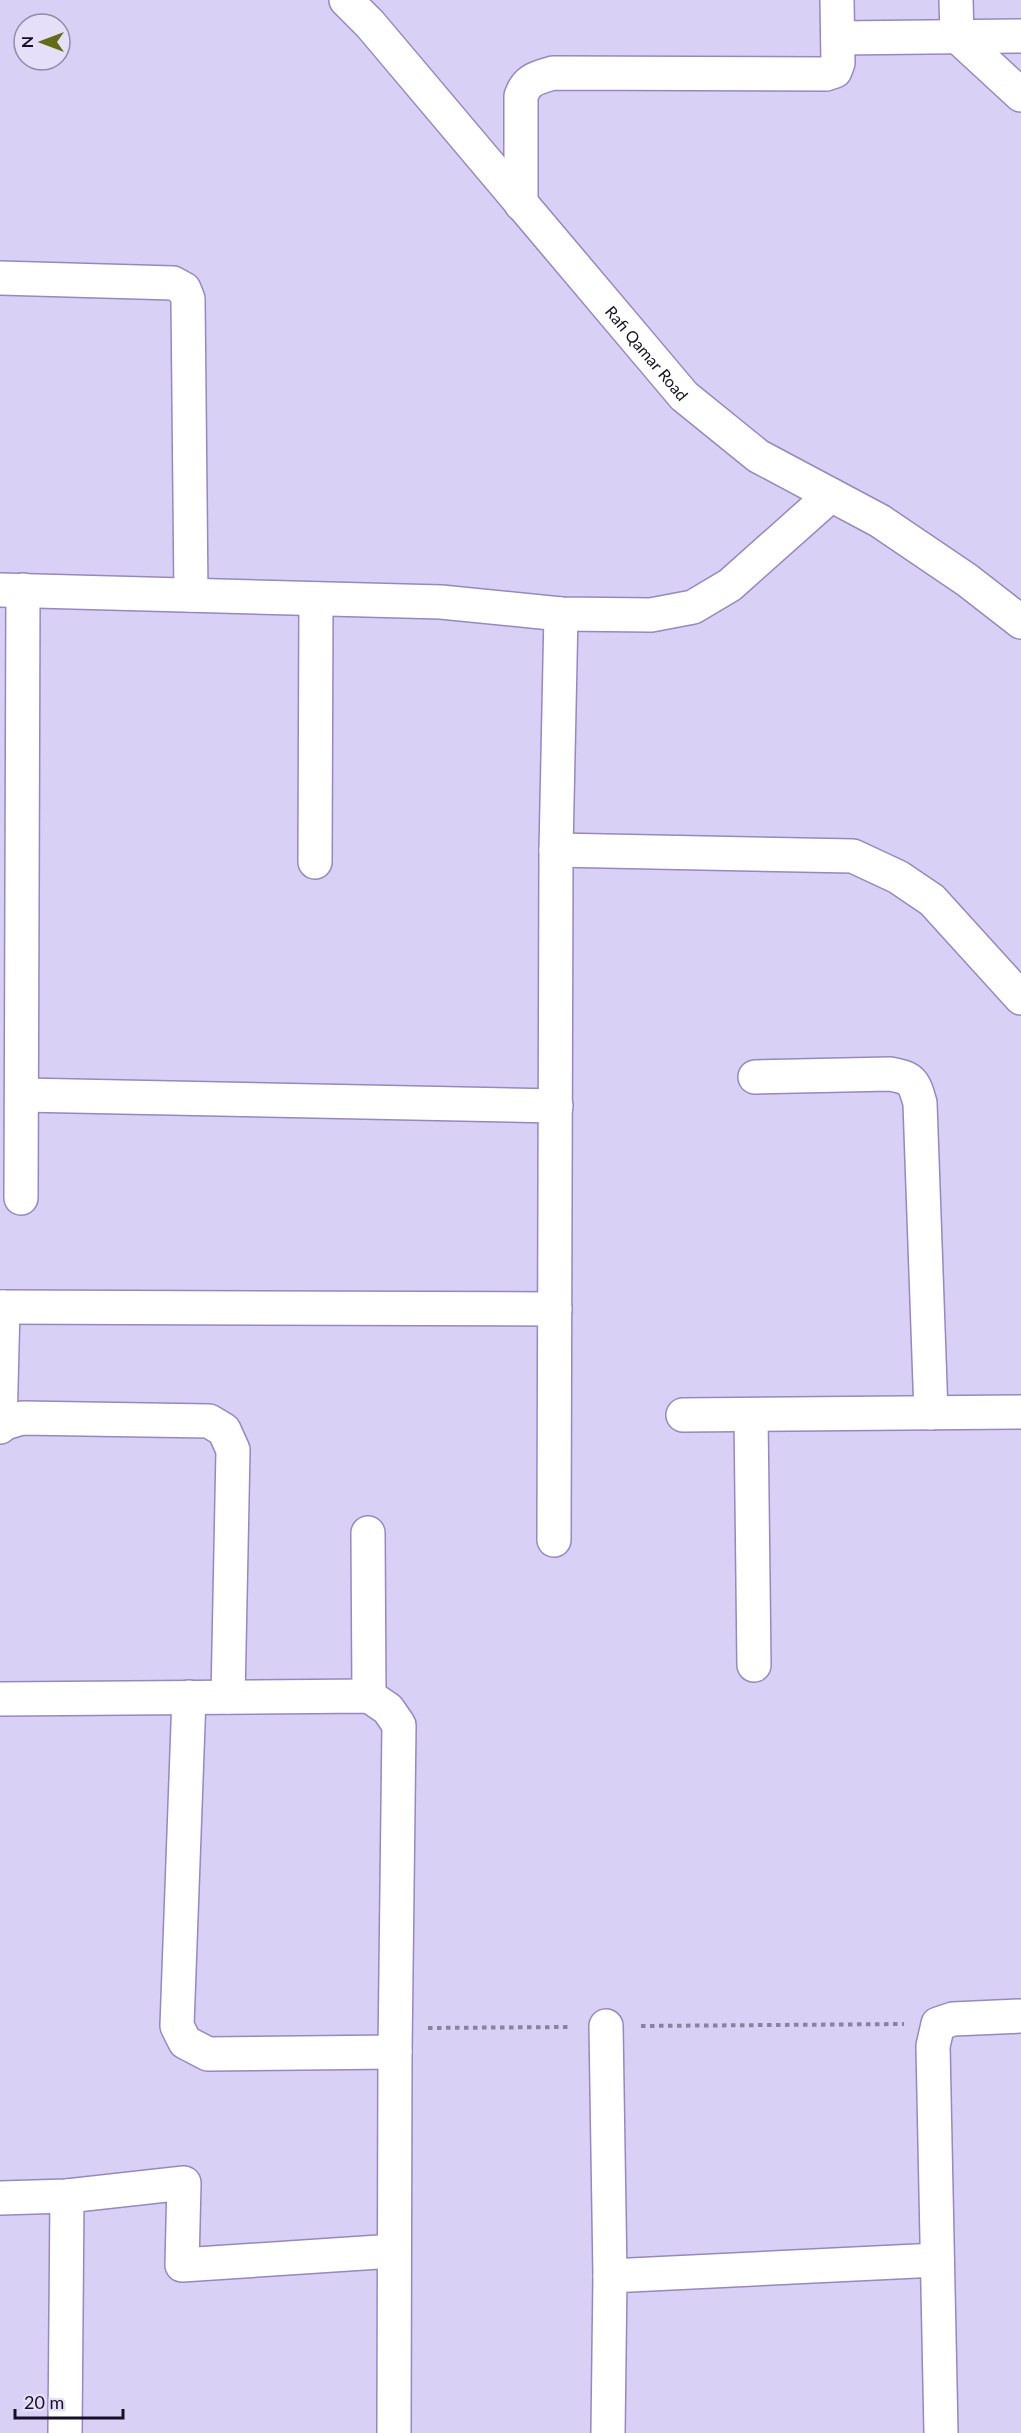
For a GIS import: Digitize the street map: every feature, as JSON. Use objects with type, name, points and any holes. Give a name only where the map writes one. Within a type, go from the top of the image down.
[{"type":"street","name":"Rafi Qamar Road","points":[[346,0],[370,24],[684,396],[758,456],[880,521],[967,580],[1021,622]]},
{"type":"street","points":[[521,204],[522,96],[525,86],[535,78],[553,73],[826,74],[835,71],[838,63],[837,0]]},
{"type":"street","points":[[956,0],[957,36],[1021,94]]},
{"type":"street","points":[[838,38],[1021,36]]},
{"type":"street","points":[[0,278],[173,283],[184,289],[188,299],[191,595]]},
{"type":"street","points":[[21,1198],[22,1095],[11,590],[441,602],[561,614],[651,615],[693,607],[730,585],[831,495]]},
{"type":"street","points":[[315,862],[316,598]]},
{"type":"street","points":[[554,1540],[556,850],[561,614]]},
{"type":"street","points":[[556,850],[853,856],[898,877],[932,900],[1021,998]]},
{"type":"street","points":[[755,1077],[890,1074],[907,1077],[915,1085],[920,1103],[931,1413]]},
{"type":"street","points":[[22,1095],[555,1106]]},
{"type":"street","points":[[228,1697],[233,1450],[224,1430],[209,1421],[22,1418],[1,1425],[1,1307],[555,1309]]},
{"type":"street","points":[[683,1415],[1021,1412]]},
{"type":"street","points":[[751,1415],[754,1665]]},
{"type":"street","points":[[368,1533],[369,1696]]},
{"type":"street","points":[[0,1699],[369,1696],[388,1709],[399,1725],[394,2433]]},
{"type":"street","points":[[189,1697],[177,2026],[185,2042],[208,2054],[395,2040]]},
{"type":"street","points":[[940,2433],[933,2046],[938,2024],[953,2019],[1021,2016]]},
{"type":"street","points":[[606,2026],[610,2276],[608,2433]]},
{"type":"street","points":[[0,2198],[67,2196],[184,2183],[182,2265],[394,2251]]},
{"type":"street","points":[[65,2433],[67,2196]]},
{"type":"street","points":[[610,2276],[937,2260]]},
{"type":"path","points":[[395,2040],[606,2026],[938,2024]]}]
